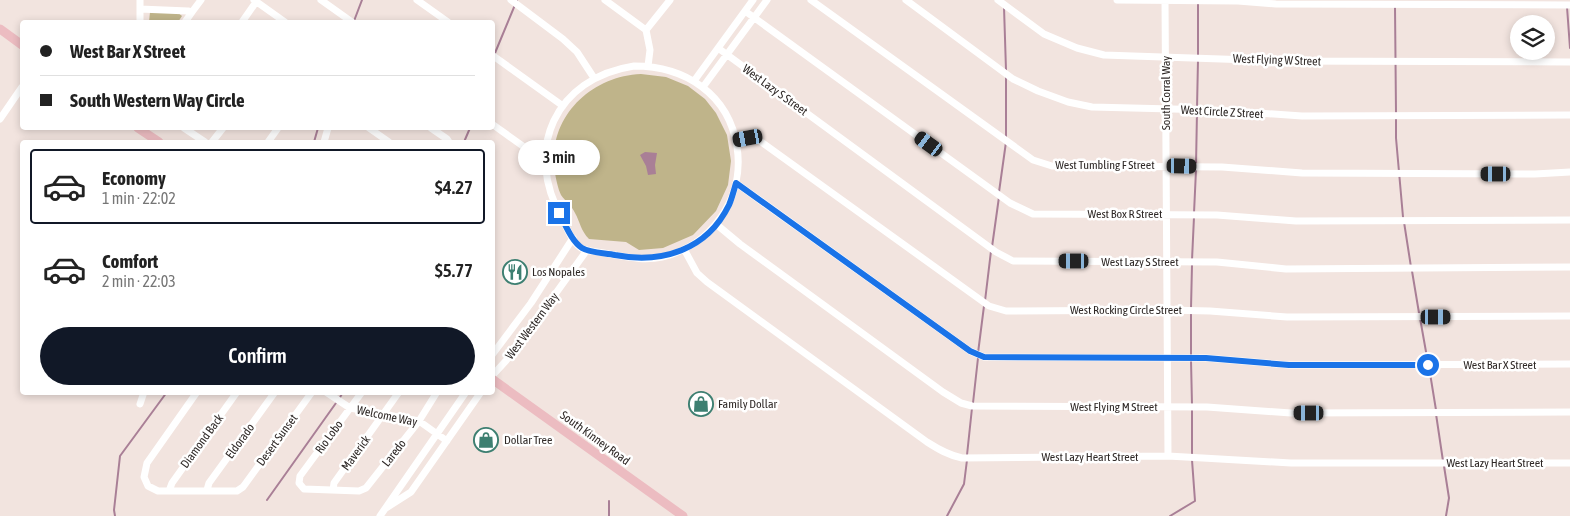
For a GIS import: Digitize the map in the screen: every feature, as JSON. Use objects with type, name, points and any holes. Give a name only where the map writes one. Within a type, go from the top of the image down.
[{"type":"main road","points":[[0,30],[20,44]]},
{"type":"main road","points":[[141,130],[156,140]]},
{"type":"main road","name":"South Kinney Road","points":[[495,380],[682,516]]},
{"type":"street","points":[[140,0],[140,20]]},
{"type":"street","points":[[153,0],[153,9]]},
{"type":"street","points":[[186,20],[201,0]]},
{"type":"street","points":[[321,0],[349,20]]},
{"type":"street","points":[[417,0],[445,20]]},
{"type":"street","points":[[511,0],[563,39],[577,52],[594,78]]},
{"type":"street","points":[[605,0],[646,30],[650,50],[648,66]]},
{"type":"street","points":[[646,30],[670,0]]},
{"type":"street","points":[[694,81],[753,0]]},
{"type":"street","points":[[703,87],[767,0]]},
{"type":"street","name":"West Tumbling F Street","points":[[811,0],[1033,160],[1052,166],[1166,165],[1302,173],[1535,174],[1570,172]]},
{"type":"street","name":"West Circle Z Street","points":[[906,0],[1013,78],[1038,91],[1068,102],[1092,107],[1212,110],[1302,116],[1570,116]]},
{"type":"street","name":"West Flying W Street","points":[[998,0],[1044,34],[1077,48],[1104,55],[1277,61],[1570,62]]},
{"type":"street","points":[[1117,0],[1238,0],[1276,4],[1502,3],[1570,6]]},
{"type":"street","name":"South Corral Way","points":[[1165,0],[1166,407],[1168,456]]},
{"type":"street","points":[[243,20],[255,1],[282,20]]},
{"type":"street","points":[[140,9],[192,12]]},
{"type":"street","name":"West Box R Street","points":[[745,11],[1004,199],[1033,214],[1217,215],[1296,221],[1570,220]]},
{"type":"street","name":"West Lazy S Street","points":[[718,48],[996,252],[1013,261],[1217,262],[1286,269],[1570,267]]},
{"type":"street","points":[[495,56],[563,106]]},
{"type":"street","points":[[648,66],[672,71],[694,81],[703,87],[723,109],[732,127],[738,155],[736,183],[729,205],[716,224],[702,238],[684,249],[661,257],[636,258],[583,249],[574,238],[552,200],[545,171],[545,156],[551,130],[563,106],[572,95],[594,78],[620,68],[648,66]]},
{"type":"street","points":[[0,119],[20,90]]},
{"type":"street","points":[[495,126],[534,154],[545,156]]},
{"type":"street","points":[[187,130],[202,140]]},
{"type":"street","points":[[214,140],[221,130]]},
{"type":"street","points":[[372,130],[386,140]]},
{"type":"street","points":[[434,130],[448,140]]},
{"type":"street","name":"West Rocking Circle Street","points":[[736,140],[748,138],[760,141],[989,306],[1006,311],[1166,310],[1210,311],[1287,317],[1570,316]]},
{"type":"street","name":"West Bar X Street","points":[[736,183],[970,351],[984,357],[1206,358],[1289,365],[1570,364]]},
{"type":"street","name":"West Flying M Street","points":[[716,224],[747,250],[943,392],[961,403],[972,406],[1207,407],[1291,413],[1570,412]]},
{"type":"street","name":"West Western Way","points":[[495,351],[574,238]]},
{"type":"street","name":"West Lazy Heart Street","points":[[684,249],[697,273],[707,282],[920,437],[947,454],[962,458],[1168,456],[1291,463],[1570,463]]},
{"type":"street","name":"West Western Way","points":[[495,374],[512,354],[587,250]]},
{"type":"street","points":[[140,404],[143,395]]},
{"type":"street","points":[[195,395],[147,463],[144,477],[148,486],[158,491],[207,490]]},
{"type":"street","name":"Diamond Back","points":[[169,491],[172,483],[235,395]]},
{"type":"street","name":"Eldorado","points":[[207,490],[209,483],[273,395]]},
{"type":"street","name":"Desert Sunset","points":[[207,490],[237,491],[243,486],[310,395]]},
{"type":"street","name":"Welcome Way","points":[[330,395],[350,408],[419,420],[447,441]]},
{"type":"street","name":"Rio Lobo","points":[[334,490],[304,489],[299,483],[300,476],[360,395]]},
{"type":"street","name":"Maverick","points":[[334,490],[334,483],[397,395]]},
{"type":"street","name":"Laredo","points":[[334,490],[359,491],[366,488],[419,420],[435,395]]},
{"type":"street","points":[[380,516],[464,395]]},
{"type":"street","points":[[386,508],[411,492],[479,395]]},
{"type":"shaded area","points":[[150,12],[177,12],[182,16],[179,20],[149,20]]},
{"type":"shaded area","points":[[641,74],[666,77],[688,86],[705,99],[716,113],[727,135],[731,161],[728,185],[716,211],[693,235],[663,248],[639,250],[626,242],[589,239],[586,236],[574,210],[560,193],[555,173],[554,154],[557,135],[575,104],[589,92],[604,83],[622,77]]},
{"type":"shaded area","points":[[645,152],[657,153],[656,174],[648,175],[640,155]]},
{"type":"waterway","points":[[354,20],[362,0]]},
{"type":"waterway","points":[[495,53],[517,0]]},
{"type":"waterway","points":[[1198,2],[1198,55]]},
{"type":"waterway","points":[[1004,7],[1006,70]]},
{"type":"waterway","points":[[1395,7],[1396,113]]},
{"type":"waterway","points":[[1567,7],[1570,48]]},
{"type":"waterway","points":[[1197,108],[1198,60]]},
{"type":"waterway","points":[[1006,77],[1006,138]]},
{"type":"waterway","points":[[1196,165],[1197,112]]},
{"type":"waterway","points":[[1396,117],[1403,217]]},
{"type":"waterway","points":[[315,140],[317,130]]},
{"type":"waterway","points":[[465,140],[469,130]]},
{"type":"waterway","points":[[999,192],[1006,142]]},
{"type":"waterway","points":[[1194,213],[1196,170]]},
{"type":"waterway","points":[[992,247],[999,197]]},
{"type":"waterway","points":[[1192,260],[1194,217]]},
{"type":"waterway","points":[[1404,222],[1411,267]]},
{"type":"waterway","points":[[985,301],[991,251]]},
{"type":"waterway","points":[[1191,308],[1192,265]]},
{"type":"waterway","points":[[1412,271],[1419,313]]},
{"type":"waterway","points":[[978,353],[984,306]]},
{"type":"waterway","points":[[1191,312],[1191,355]]},
{"type":"waterway","points":[[1420,318],[1428,363]]},
{"type":"waterway","points":[[973,403],[978,358]]},
{"type":"waterway","points":[[1191,360],[1192,405]]},
{"type":"waterway","points":[[1429,367],[1436,410]]},
{"type":"waterway","points":[[115,516],[120,456],[165,395]]},
{"type":"waterway","points":[[339,399],[341,395]]},
{"type":"waterway","points":[[267,500],[336,403]]},
{"type":"waterway","points":[[967,455],[972,408]]},
{"type":"waterway","points":[[1192,410],[1192,455]]},
{"type":"waterway","points":[[1436,414],[1443,461]]},
{"type":"waterway","points":[[947,516],[964,484],[967,460]]},
{"type":"waterway","points":[[1170,516],[1195,501],[1192,460]]},
{"type":"waterway","points":[[1444,466],[1449,498],[1446,516]]},
{"type":"waterway","points":[[609,501],[609,516]]},
{"type":"place","name":"Los Nopales","points":[[515,272]]},
{"type":"place","name":"Family Dollar","points":[[701,404]]},
{"type":"place","name":"Dollar Tree","points":[[486,440]]},
{"type":"route","points":[[559,213],[576,243],[583,249],[636,258],[661,257],[684,249],[702,238],[716,224],[729,205],[736,183],[970,351],[984,357],[1206,358],[1289,365],[1428,365]]}]
